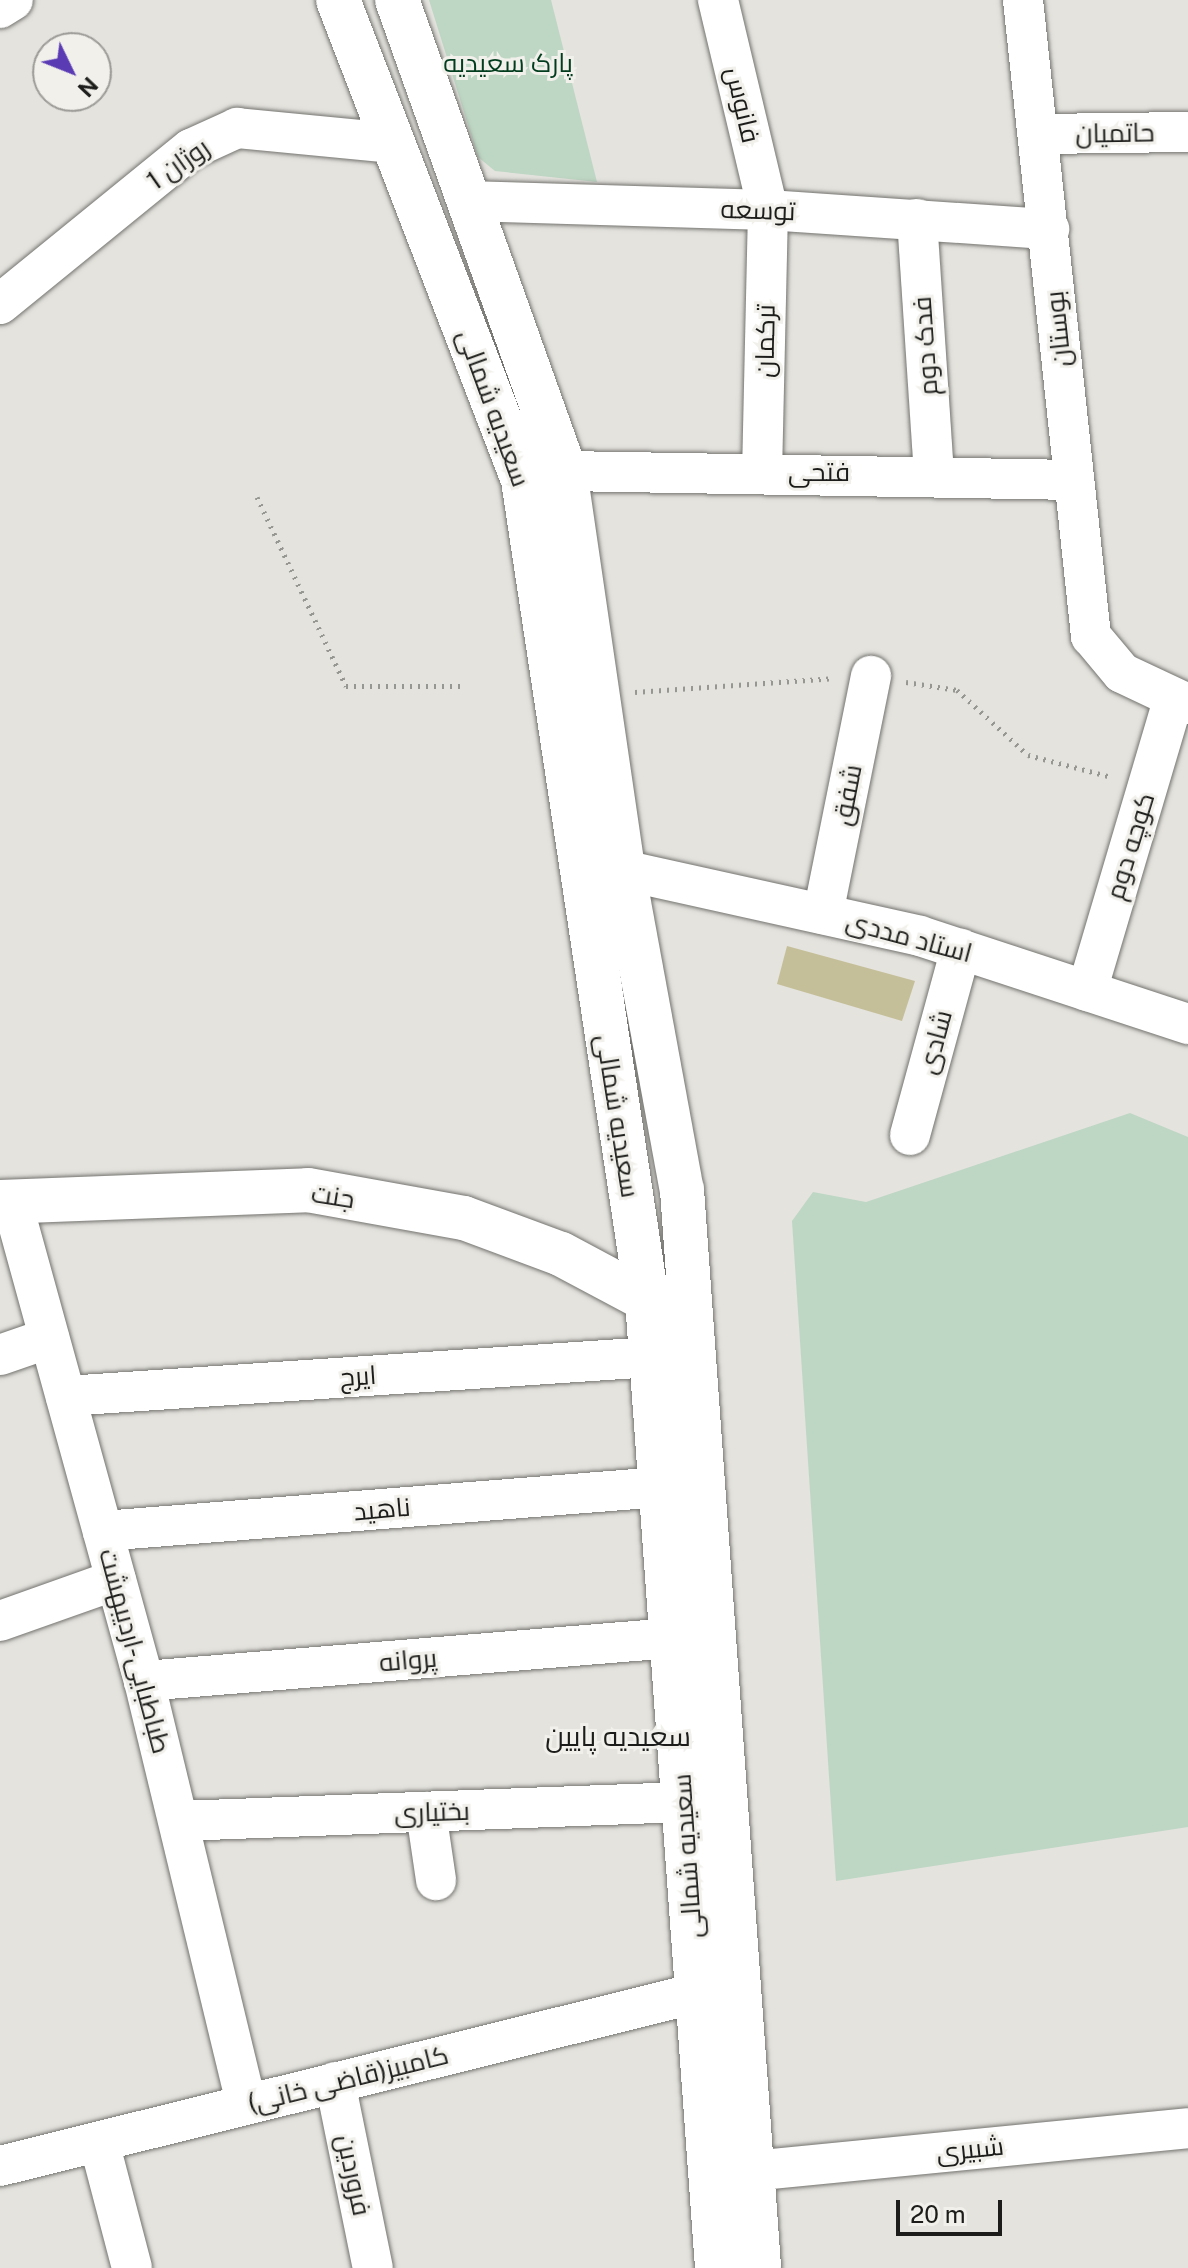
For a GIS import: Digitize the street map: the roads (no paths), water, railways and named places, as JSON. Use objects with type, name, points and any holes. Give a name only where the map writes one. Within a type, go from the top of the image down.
[{"type":"main road","name":"سعیدیه شمالی","points":[[338,0],[523,480],[602,874],[682,1190],[759,2268]]},
{"type":"main road","name":"سعیدیه شمالی","points":[[397,0],[565,471],[602,874],[647,1300],[717,2268]]},
{"type":"main road","name":"جنت","points":[[6,1202],[308,1190],[464,1218],[561,1254],[647,1300]]},
{"type":"street","points":[[0,8],[13,0]]},
{"type":"street","name":"فانوس","points":[[718,0],[768,210]]},
{"type":"street","name":"بوستان","points":[[1023,0],[1042,134],[1073,480],[1091,636],[1102,656],[1180,703]]},
{"type":"street","name":"روژان 1","points":[[0,304],[191,149],[237,128],[394,143]]},
{"type":"street","name":"حاتمیان","points":[[1042,134],[1188,132]]},
{"type":"street","name":"توسعه","points":[[467,201],[768,210],[1049,229]]},
{"type":"street","name":"ترکمان","points":[[762,472],[768,210]]},
{"type":"street","name":"فدک دوم","points":[[917,219],[934,473]]},
{"type":"street","name":"فتحی","points":[[565,471],[934,473],[1073,480]]},
{"type":"street","name":"شفق","points":[[823,914],[871,676]]},
{"type":"street","name":"کوچه دوم","points":[[1087,991],[1180,703]]},
{"type":"street","name":"استاد مددی","points":[[602,874],[823,914],[961,949],[1188,1024]]},
{"type":"street","name":"شادی","points":[[910,1135],[961,949]]},
{"type":"street","name":"طباطبایی-اردیبهشت","points":[[6,1202],[66,1396],[144,1681],[246,2104]]},
{"type":"street","points":[[0,1355],[49,1338]]},
{"type":"street","name":"ایرج","points":[[66,1396],[651,1357]]},
{"type":"street","name":"ناهید","points":[[103,1531],[661,1487]]},
{"type":"street","points":[[0,1621],[116,1580]]},
{"type":"street","name":"پروانه","points":[[144,1681],[671,1638]]},
{"type":"street","name":"بختیاری","points":[[180,1821],[683,1802]]},
{"type":"street","points":[[426,1812],[436,1880]]},
{"type":"street","name":"کامبیز(قاضی خانی)","points":[[0,2166],[697,1993]]},
{"type":"street","name":"فروردین","points":[[335,2082],[373,2268]]},
{"type":"street","name":"شبیری","points":[[752,2171],[1188,2128]]},
{"type":"street","points":[[99,2142],[132,2268]]},
{"type":"district","name":"سعیدیه پایین","points":[[618,1736]]},
{"type":"park label","name":"پارک سعیدیه","points":[[508,63]]}]
